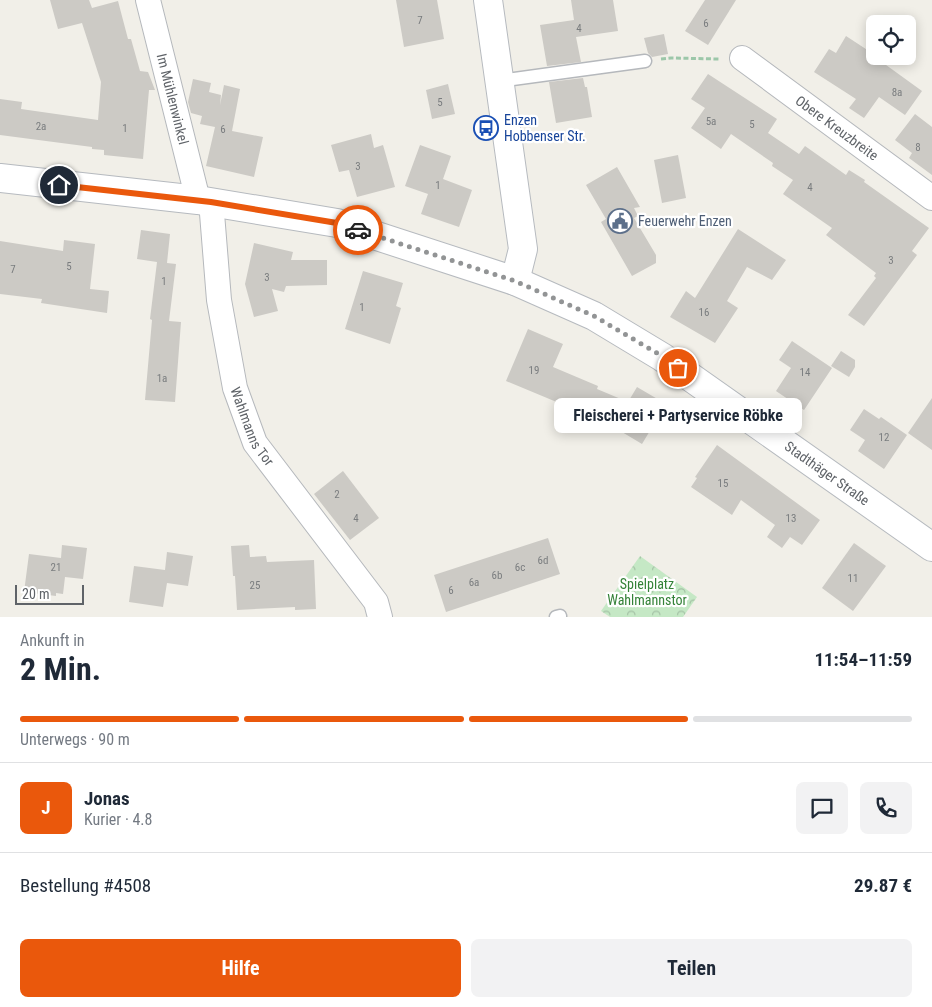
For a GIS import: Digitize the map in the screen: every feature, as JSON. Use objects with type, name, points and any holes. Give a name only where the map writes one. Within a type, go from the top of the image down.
[{"type":"main road","points":[[488,0],[523,249],[515,281]]},
{"type":"main road","name":"Stadthäger Straße","points":[[0,178],[205,200],[337,223],[515,281],[594,316],[662,356],[932,547]]},
{"type":"street","name":"Im Mühlenwinkel","points":[[148,0],[205,200]]},
{"type":"street","name":"Obere Kreuzbreite","points":[[742,58],[932,198]]},
{"type":"street","name":"Wahlmanns Tor","points":[[205,200],[234,388],[256,443],[376,602],[380,617]]},
{"type":"lane","points":[[500,81],[645,61]]},
{"type":"path","points":[[645,61],[671,58],[727,60],[742,58]]},
{"type":"green space","name":"Spielplatz Wahlmannstor","points":[[640,556],[697,597],[683,617],[610,617],[601,611]]},
{"type":"building","points":[[50,0],[89,0],[92,8],[118,1],[128,39],[131,39],[140,71],[148,72],[155,90],[149,90],[143,159],[104,155],[104,150],[92,149],[92,147],[0,135],[0,99],[22,102],[21,109],[98,120],[101,82],[82,23],[58,29]]},
{"type":"building","points":[[396,0],[437,0],[444,39],[404,47]]},
{"type":"building","points":[[571,0],[613,0],[618,31],[576,37],[581,62],[547,66],[540,25],[574,20]]},
{"type":"building","points":[[705,0],[736,0],[708,45],[685,31]]},
{"type":"building","points":[[664,34],[668,54],[652,57],[648,53],[644,38]]},
{"type":"building","points":[[846,36],[866,49],[866,65],[886,65],[922,91],[905,115],[879,97],[864,118],[849,108],[856,99],[814,72],[829,49],[836,53]]},
{"type":"building","points":[[708,74],[777,119],[768,133],[799,154],[805,146],[846,175],[849,170],[929,228],[912,251],[917,255],[864,326],[848,315],[876,278],[874,276],[876,273],[826,235],[832,228],[783,194],[793,180],[772,166],[773,163],[731,134],[721,149],[691,128],[705,108],[691,99]]},
{"type":"building","points":[[583,78],[585,87],[587,87],[592,117],[556,123],[549,82]]},
{"type":"building","points":[[193,79],[211,83],[209,92],[221,95],[220,105],[224,85],[240,89],[232,131],[263,137],[254,177],[206,166],[215,127],[200,124],[202,116],[191,113],[188,102]]},
{"type":"building","points":[[448,84],[455,114],[432,119],[426,90]]},
{"type":"building","points":[[915,114],[932,127],[932,175],[909,158],[912,153],[895,140]]},
{"type":"building","points":[[371,134],[374,148],[383,145],[395,187],[357,197],[349,170],[339,172],[331,145]]},
{"type":"building","points":[[420,145],[451,156],[443,179],[472,190],[459,227],[421,214],[428,194],[405,186]]},
{"type":"building","points":[[678,155],[686,198],[662,203],[654,160]]},
{"type":"building","name":"Feuerwehr Enzen","points":[[617,167],[640,207],[634,208],[638,216],[634,218],[656,255],[656,263],[632,276],[601,222],[606,219],[586,185]]},
{"type":"building","points":[[738,229],[786,260],[772,280],[747,267],[727,301],[738,308],[715,343],[670,317],[686,291],[695,298]]},
{"type":"building","points":[[141,230],[170,234],[167,263],[176,264],[169,321],[181,322],[175,402],[145,400],[152,320],[150,319],[157,262],[137,259]]},
{"type":"building","points":[[64,240],[95,244],[90,289],[109,291],[107,313],[41,303],[42,299],[0,294],[0,241],[63,251]]},
{"type":"building","points":[[254,243],[293,252],[291,260],[327,260],[327,285],[286,286],[284,292],[272,289],[278,311],[254,317],[245,284]]},
{"type":"building","points":[[363,271],[403,283],[396,306],[401,308],[390,344],[345,329]]},
{"type":"building","points":[[528,329],[563,344],[553,367],[598,386],[597,389],[628,402],[637,387],[666,404],[642,444],[607,423],[506,381]]},
{"type":"building","points":[[792,341],[832,368],[804,410],[776,391],[791,368],[779,360]]},
{"type":"building","points":[[841,351],[855,360],[855,367],[849,377],[831,366]]},
{"type":"building","points":[[932,398],[932,450],[908,433]]},
{"type":"building","points":[[864,409],[879,419],[881,417],[907,435],[884,469],[858,451],[865,440],[850,430]]},
{"type":"building","points":[[717,445],[820,520],[802,545],[790,537],[782,548],[767,537],[775,525],[741,500],[732,515],[691,487],[697,478],[695,477]]},
{"type":"building","points":[[343,471],[379,518],[350,540],[314,494]]},
{"type":"building","points":[[548,538],[560,574],[446,612],[434,575]]},
{"type":"building","points":[[854,543],[886,566],[853,611],[822,588]]},
{"type":"building","points":[[62,545],[87,548],[83,579],[65,577],[63,594],[56,593],[56,596],[24,592],[29,554],[61,558]]},
{"type":"building","points":[[249,545],[250,557],[266,556],[267,562],[314,560],[316,609],[295,610],[295,607],[237,610],[231,546]]},
{"type":"building","points":[[167,552],[193,556],[188,586],[167,583],[163,607],[129,602],[134,566],[165,570]]},
{"type":"way so far","points":[[358,230],[515,281],[594,316],[662,356],[678,368]]},
{"type":"place","name":"Enzen Hobbenser Str.","points":[[486,128]]},
{"type":"place","name":"Feuerwehr Enzen","points":[[620,221]]},
{"type":"place","name":"Fleischerei + Partyservice Röbke","points":[[678,368]]},
{"type":"route","points":[[59,185],[198,200],[337,223],[358,230]]}]
